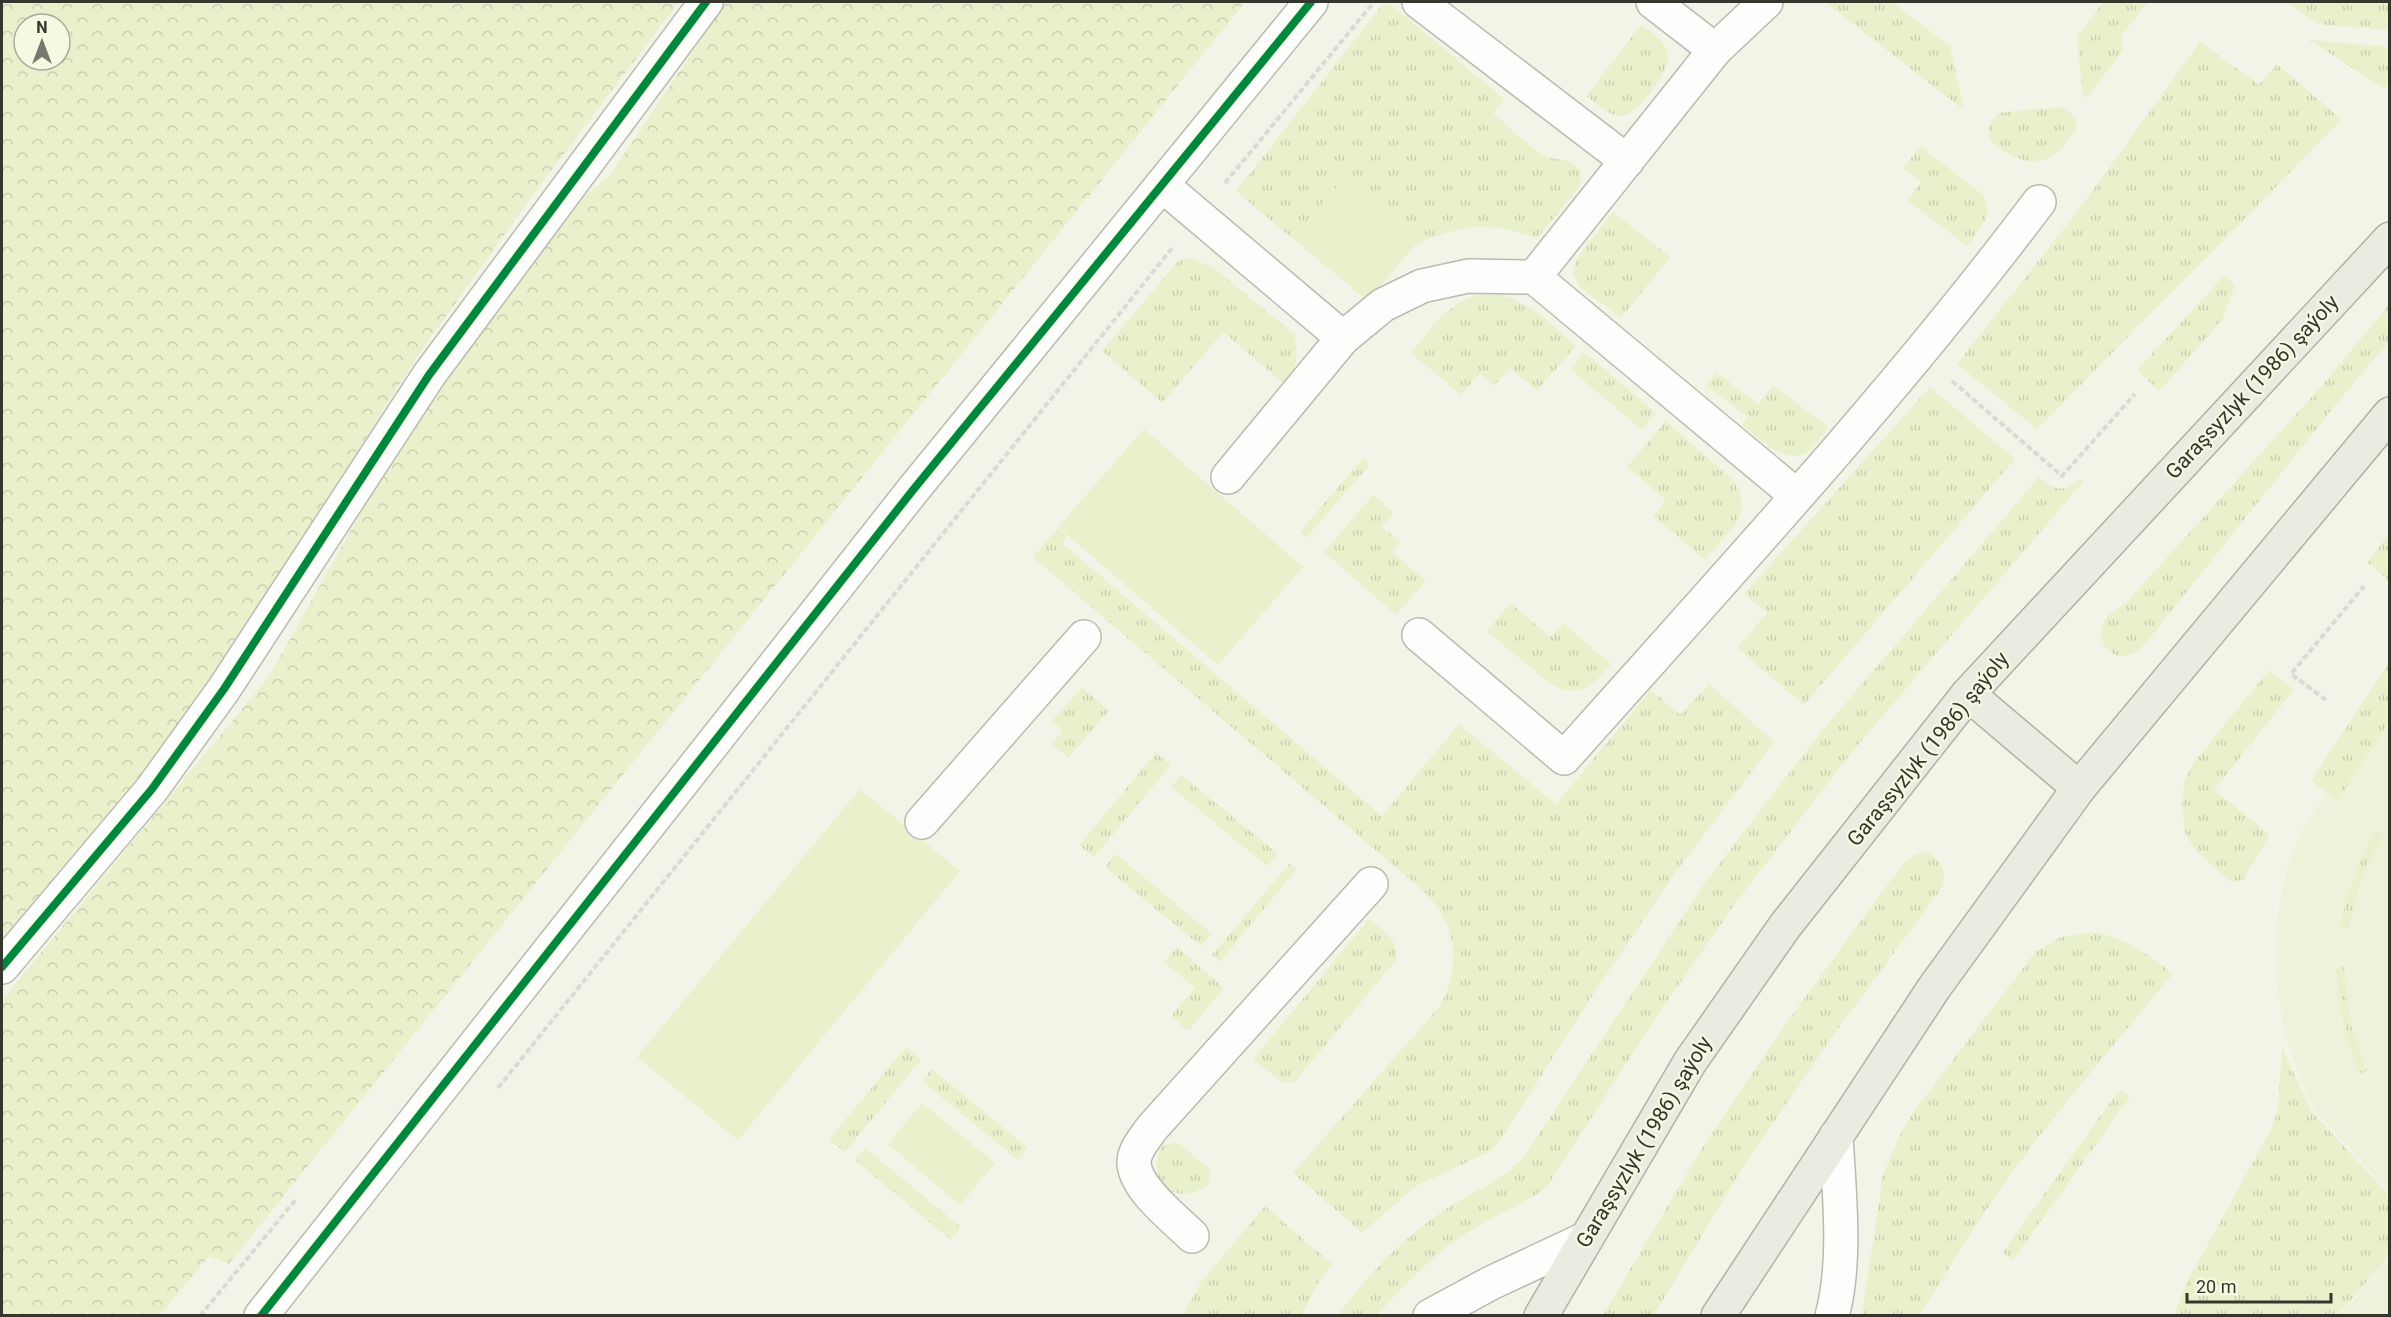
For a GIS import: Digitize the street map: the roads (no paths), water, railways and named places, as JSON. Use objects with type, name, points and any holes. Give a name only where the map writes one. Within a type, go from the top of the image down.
[{"type":"main road","name":"Garaşsyzlyk (1986) şaýoly","points":[[1541,1316],[1690,1062],[1785,926],[1968,694],[2390,239]]},
{"type":"main road","points":[[1718,1316],[1934,988],[2079,788],[2390,414]]},
{"type":"main road","points":[[1968,694],[2079,788]]},
{"type":"street","points":[[2,967],[152,789],[224,689],[429,375],[706,2]]},
{"type":"street","points":[[261,1316],[906,499],[1311,2]]},
{"type":"street","points":[[1419,2],[1627,161]]},
{"type":"street","points":[[1653,2],[1715,50]]},
{"type":"street","points":[[1534,277],[1715,50],[1766,2]]},
{"type":"street","points":[[1162,185],[1343,338]]},
{"type":"street","points":[[1419,635],[1564,758],[1797,496],[1976,287],[2039,202]]},
{"type":"street","points":[[1228,477],[1343,338],[1383,305],[1422,286],[1468,276],[1534,277],[1797,496]]},
{"type":"street","points":[[922,822],[1084,637]]},
{"type":"street","points":[[1192,1236],[1149,1194],[1138,1177],[1134,1162],[1139,1145],[1371,884]]},
{"type":"street","points":[[1833,1316],[1840,1237],[1836,1136]]},
{"type":"street","points":[[1430,1316],[1491,1283],[1585,1239]]}]
